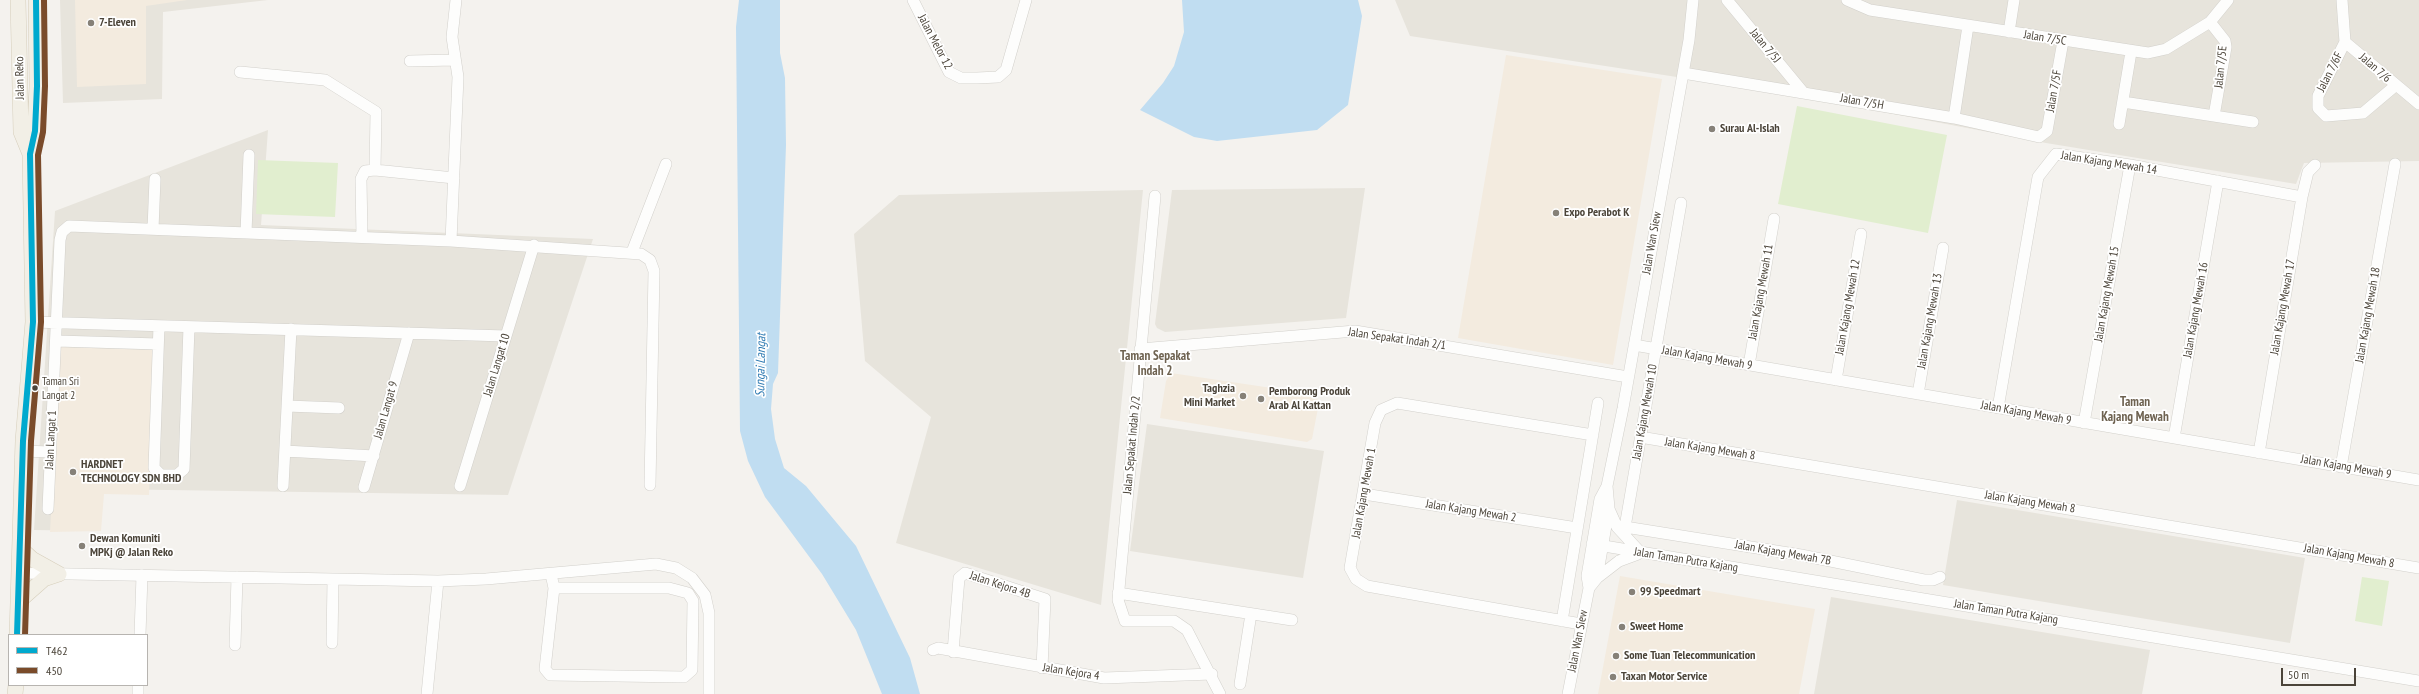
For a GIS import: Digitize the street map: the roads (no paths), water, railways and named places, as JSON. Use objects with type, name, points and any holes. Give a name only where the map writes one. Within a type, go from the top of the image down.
[{"type":"main road","name":"Jalan Reko","points":[[18,0],[21,132],[30,154]]},
{"type":"main road","name":"Jalan Reko","points":[[17,634],[23,450],[33,322],[30,154],[35,131],[37,86],[36,0]]},
{"type":"main road","points":[[20,548],[32,559],[59,574]]},
{"type":"main road","points":[[18,602],[39,583],[59,574]]},
{"type":"street","points":[[451,241],[458,77],[454,60],[452,37],[456,0]]},
{"type":"street","name":"Jalan Melor 12","points":[[913,0],[949,72],[961,78],[977,78],[998,77],[1006,70],[1026,0]]},
{"type":"street","name":"Jalan Wan Siew","points":[[1568,694],[1589,588],[1587,576],[1608,508],[1607,486],[1683,73],[1693,0]]},
{"type":"street","name":"Jalan 7/5J","points":[[1727,0],[1803,92]]},
{"type":"street","name":"Jalan 7/5C","points":[[1847,0],[1870,10],[2131,52],[2148,53],[2166,49],[2210,22],[2228,0]]},
{"type":"street","points":[[2008,32],[2014,0]]},
{"type":"street","points":[[2342,0],[2345,42]]},
{"type":"street","name":"Jalan 7/5E","points":[[2210,22],[2225,41],[2226,48],[2214,116]]},
{"type":"street","points":[[1954,118],[1968,26]]},
{"type":"street","name":"Jalan 7/5F","points":[[2039,137],[2047,131],[2063,41]]},
{"type":"street","name":"Jalan 7/6","points":[[2345,42],[2395,86],[2419,104]]},
{"type":"street","name":"Jalan 7/6F","points":[[2345,42],[2318,96],[2318,108],[2326,116],[2363,113],[2395,86]]},
{"type":"street","points":[[2119,124],[2131,52]]},
{"type":"street","points":[[410,61],[454,60]]},
{"type":"street","points":[[240,72],[325,80],[376,112],[375,170]]},
{"type":"street","name":"Jalan 7/5H","points":[[1683,73],[1954,118],[2039,137]]},
{"type":"street","points":[[2123,102],[2253,122]]},
{"type":"street","name":"Jalan Kajang Mewah 14","points":[[1998,408],[2038,177],[2056,154],[2130,165],[2302,197]]},
{"type":"street","points":[[246,233],[249,155]]},
{"type":"street","points":[[632,252],[666,164]]},
{"type":"street","name":"Jalan Kajang Mewah 18","points":[[2341,466],[2395,164]]},
{"type":"street","name":"Jalan Kajang Mewah 15","points":[[2084,422],[2130,165]]},
{"type":"street","name":"Jalan Kajang Mewah 17","points":[[2259,452],[2302,197],[2308,172],[2315,165]]},
{"type":"street","points":[[362,238],[361,179],[365,171],[375,170],[454,178]]},
{"type":"street","points":[[155,179],[153,229],[534,245],[632,252],[641,254],[650,260],[654,271],[650,485]]},
{"type":"street","name":"Jalan Kajang Mewah 16","points":[[2174,438],[2218,181]]},
{"type":"street","name":"Jalan Sepakat Indah 2/2","points":[[1155,196],[1118,593],[1119,609],[1125,621],[1178,623],[1191,635],[1212,674]]},
{"type":"street","name":"Jalan Kajang Mewah 10","points":[[1624,527],[1681,203]]},
{"type":"street","name":"Jalan Kajang Mewah 11","points":[[1749,365],[1774,219]]},
{"type":"street","name":"Jalan Langat 1","points":[[48,509],[58,323],[60,240],[68,226],[153,229]]},
{"type":"street","name":"Jalan Kajang Mewah 12","points":[[1836,380],[1861,234]]},
{"type":"street","name":"Jalan Langat 10","points":[[460,486],[534,245]]},
{"type":"street","name":"Jalan Kajang Mewah 13","points":[[1918,394],[1942,248]]},
{"type":"street","points":[[33,322],[506,336]]},
{"type":"street","points":[[159,326],[154,468],[161,474],[177,475],[184,469],[189,327]]},
{"type":"street","points":[[283,486],[291,329]]},
{"type":"street","name":"Jalan Sepakat Indah 2/1","points":[[1140,349],[1355,331],[1628,377]]},
{"type":"street","name":"Jalan Langat 9","points":[[364,487],[409,333]]},
{"type":"street","points":[[57,341],[158,344]]},
{"type":"street","name":"Jalan Kajang Mewah 9","points":[[1634,345],[2419,480]]},
{"type":"street","name":"Jalan Kajang Mewah 1","points":[[1581,624],[1367,586],[1356,579],[1350,568],[1364,494],[1375,423],[1381,410],[1397,403],[1593,435]]},
{"type":"street","points":[[1562,621],[1598,403]]},
{"type":"street","points":[[287,406],[338,408]]},
{"type":"street","name":"Jalan Kajang Mewah 8","points":[[1640,437],[2419,568]]},
{"type":"street","points":[[23,450],[50,452]]},
{"type":"street","points":[[285,451],[374,456]]},
{"type":"street","name":"Jalan Wan Siew","points":[[1589,588],[1597,578],[1597,545],[1600,498],[1607,486]]},
{"type":"street","name":"Jalan Kajang Mewah 2","points":[[1364,494],[1577,528]]},
{"type":"street","points":[[1597,578],[1619,561],[1640,553],[1617,527],[1608,508]]},
{"type":"street","name":"Jalan Kajang Mewah 7B","points":[[1624,527],[1801,555],[1924,580],[1933,580],[1940,577]]},
{"type":"street","name":"Jalan Taman Putra Kajang","points":[[1597,545],[2419,681]]},
{"type":"street","points":[[19,573],[438,580],[551,574],[656,564],[676,568],[692,578],[704,595],[709,613],[709,694]]},
{"type":"street","name":"Jalan Kejora 4B","points":[[954,652],[961,575],[965,573],[1045,599],[1042,668]]},
{"type":"street","points":[[551,574],[554,588],[545,670],[550,675],[684,677],[692,670],[693,601],[688,593],[669,588],[554,588]]},
{"type":"street","points":[[140,634],[142,575]]},
{"type":"street","points":[[235,645],[237,577]]},
{"type":"street","points":[[332,643],[333,579]]},
{"type":"street","points":[[427,694],[438,580]]},
{"type":"street","points":[[1118,593],[1292,620]]},
{"type":"street","points":[[1240,684],[1251,614]]},
{"type":"street","name":"Jalan Kejora 4","points":[[933,650],[938,648],[1104,678],[1212,674]]},
{"type":"street","points":[[1212,674],[1220,694]]},
{"type":"water","name":"Sungai Langat","points":[[739,0],[780,0],[780,53],[785,78],[786,145],[778,373],[773,384],[771,409],[775,439],[784,468],[806,486],[856,546],[910,658],[920,694],[882,694],[856,630],[822,574],[765,497],[748,461],[740,431],[736,27]]},
{"type":"water","points":[[1182,0],[1358,0],[1362,16],[1348,105],[1317,130],[1217,141],[1194,137],[1140,110],[1163,83],[1174,66],[1184,32]]},
{"type":"place","name":"7-Eleven","points":[[91,23]]},
{"type":"place","name":"Surau Al-Islah","points":[[1712,129]]},
{"type":"place","name":"Expo Perabot K","points":[[1556,213]]},
{"type":"place","name":"Taman Sri Langat 2","points":[[35,388]]},
{"type":"place","name":"Taghzia Mini Market","points":[[1243,396]]},
{"type":"place","name":"Pemborong Produk Arab Al Kattan","points":[[1261,399]]},
{"type":"place","name":"HARDNET TECHNOLOGY SDN BHD","points":[[73,472]]},
{"type":"place","name":"Dewan Komuniti MPKj @ Jalan Reko","points":[[82,546]]},
{"type":"place","name":"99 Speedmart","points":[[1632,592]]},
{"type":"place","name":"Sweet Home","points":[[1622,627]]},
{"type":"place","name":"Some Tuan Telecommunication","points":[[1616,656]]},
{"type":"place","name":"Taxan Motor Service","points":[[1613,677]]},
{"type":"district","name":"Taman Sepakat Indah 2","points":[[1155,364]]},
{"type":"district","name":"Taman Kajang Mewah","points":[[2135,410]]}]
